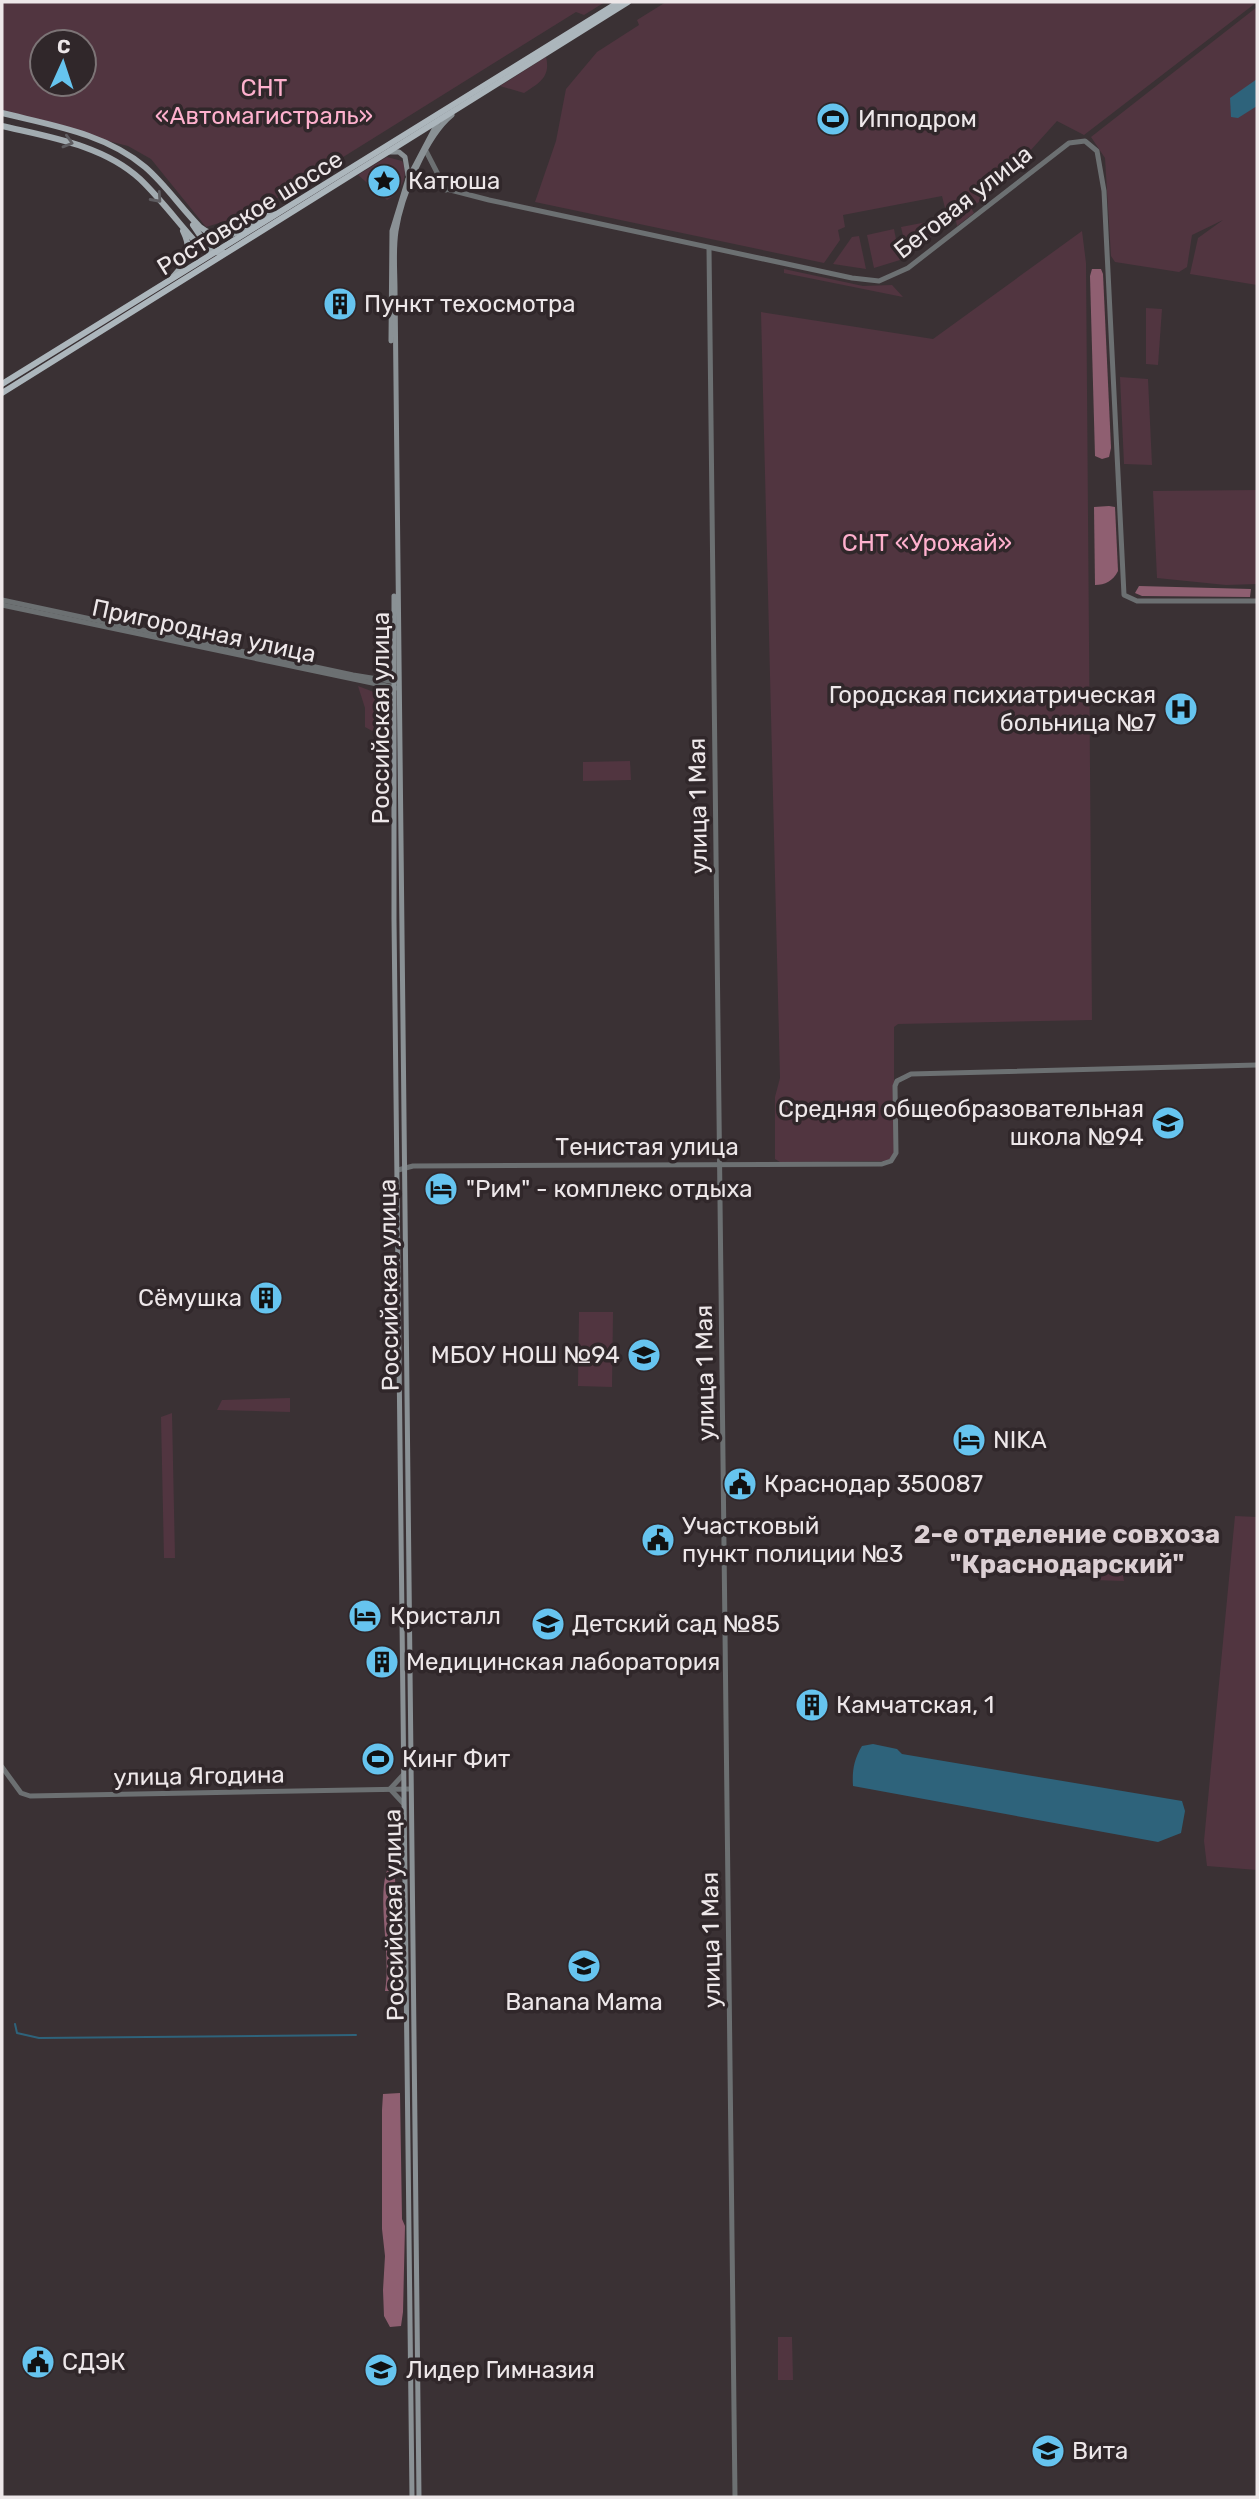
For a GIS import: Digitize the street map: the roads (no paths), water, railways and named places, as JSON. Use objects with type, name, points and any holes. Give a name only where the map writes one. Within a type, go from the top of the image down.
[{"type":"highway","name":"Ростовское шоссе","points":[[2,384],[457,99],[618,2]]},
{"type":"highway","name":"Ростовское шоссе","points":[[2,393],[628,2]]},
{"type":"main road","name":"Российская улица","points":[[410,180],[444,121],[474,97]]},
{"type":"main road","name":"Российская улица","points":[[412,2497],[403,1803],[392,231],[413,167],[440,118],[457,99]]},
{"type":"main road","points":[[2,113],[75,131],[107,143],[135,160],[204,230],[218,236],[232,235],[293,202]]},
{"type":"main road","points":[[2,125],[86,147],[105,155],[140,179],[204,251],[225,253]]},
{"type":"main road","points":[[376,157],[394,152],[402,154],[407,162],[410,180]]},
{"type":"main road","points":[[165,188],[212,253]]},
{"type":"main road","points":[[173,277],[186,261],[189,251],[185,235],[174,218]]},
{"type":"main road","points":[[206,265],[212,253]]},
{"type":"main road","name":"Российская улица","points":[[396,815],[405,1166],[419,2497]]},
{"type":"street","name":"Беговая улица","points":[[410,180],[852,278],[888,279],[908,268],[1069,143],[1085,141],[1098,154],[1104,191],[1125,595],[1137,601],[1257,601]]},
{"type":"street","points":[[426,151],[446,190]]},
{"type":"street","name":"улица 1 Мая","points":[[709,248],[734,2497]]},
{"type":"street","name":"Пригородная улица","points":[[2,603],[396,685]]},
{"type":"street","name":"Тенистая улица","points":[[398,1170],[405,1166],[882,1164],[895,1157],[895,1086],[902,1078],[911,1074],[1102,1066],[1257,1065]]},
{"type":"street","name":"улица Ягодина","points":[[2,1767],[21,1793],[30,1796],[410,1789]]},
{"type":"street","points":[[403,1774],[390,1789],[403,1803]]},
{"type":"water","points":[[1257,79],[1257,106],[1238,118],[1231,117],[1230,98]]},
{"type":"water","points":[[873,1744],[897,1749],[902,1754],[1182,1801],[1185,1811],[1181,1833],[1158,1842],[853,1786],[854,1765],[859,1751],[862,1746]]},
{"type":"waterway","points":[[15,2024],[17,2033],[39,2038],[356,2035]]},
{"type":"place","name":"Ипподром","points":[[833,119]]},
{"type":"place","name":"Катюша","points":[[384,181]]},
{"type":"place","name":"Пункт техосмотра","points":[[340,304]]},
{"type":"place","name":"Городская психиатрическая больница №7","points":[[1181,709]]},
{"type":"place","name":"Средняя общеобразовательная школа №94","points":[[1168,1123]]},
{"type":"place","name":"\"Рим\" - комплекс отдыха","points":[[441,1189]]},
{"type":"place","name":"Сёмушка","points":[[266,1298]]},
{"type":"place","name":"МБОУ НОШ №94","points":[[644,1355]]},
{"type":"place","name":"NIKA","points":[[969,1440]]},
{"type":"place","name":"Краснодар 350087","points":[[740,1484]]},
{"type":"place","name":"Участковый пункт полиции №3","points":[[658,1540]]},
{"type":"place","name":"Кристалл","points":[[365,1616]]},
{"type":"place","name":"Детский сад №85","points":[[548,1624]]},
{"type":"place","name":"Медицинская лаборатория","points":[[382,1662]]},
{"type":"place","name":"Камчатская, 1","points":[[812,1705]]},
{"type":"place","name":"Кинг Фит","points":[[378,1759]]},
{"type":"place","name":"Banana Mama","points":[[584,1966]]},
{"type":"place","name":"СДЭК","points":[[38,2362]]},
{"type":"place","name":"Лидер Гимназия","points":[[381,2370]]},
{"type":"place","name":"Вита","points":[[1048,2451]]},
{"type":"district","name":"2-е отделение совхоза \"Краснодарский\"","points":[[1067,1549]]},
{"type":"park label","name":"СНТ «Автомагистраль»","points":[[264,102]]},
{"type":"park label","name":"СНТ «Урожай»","points":[[927,543]]}]
